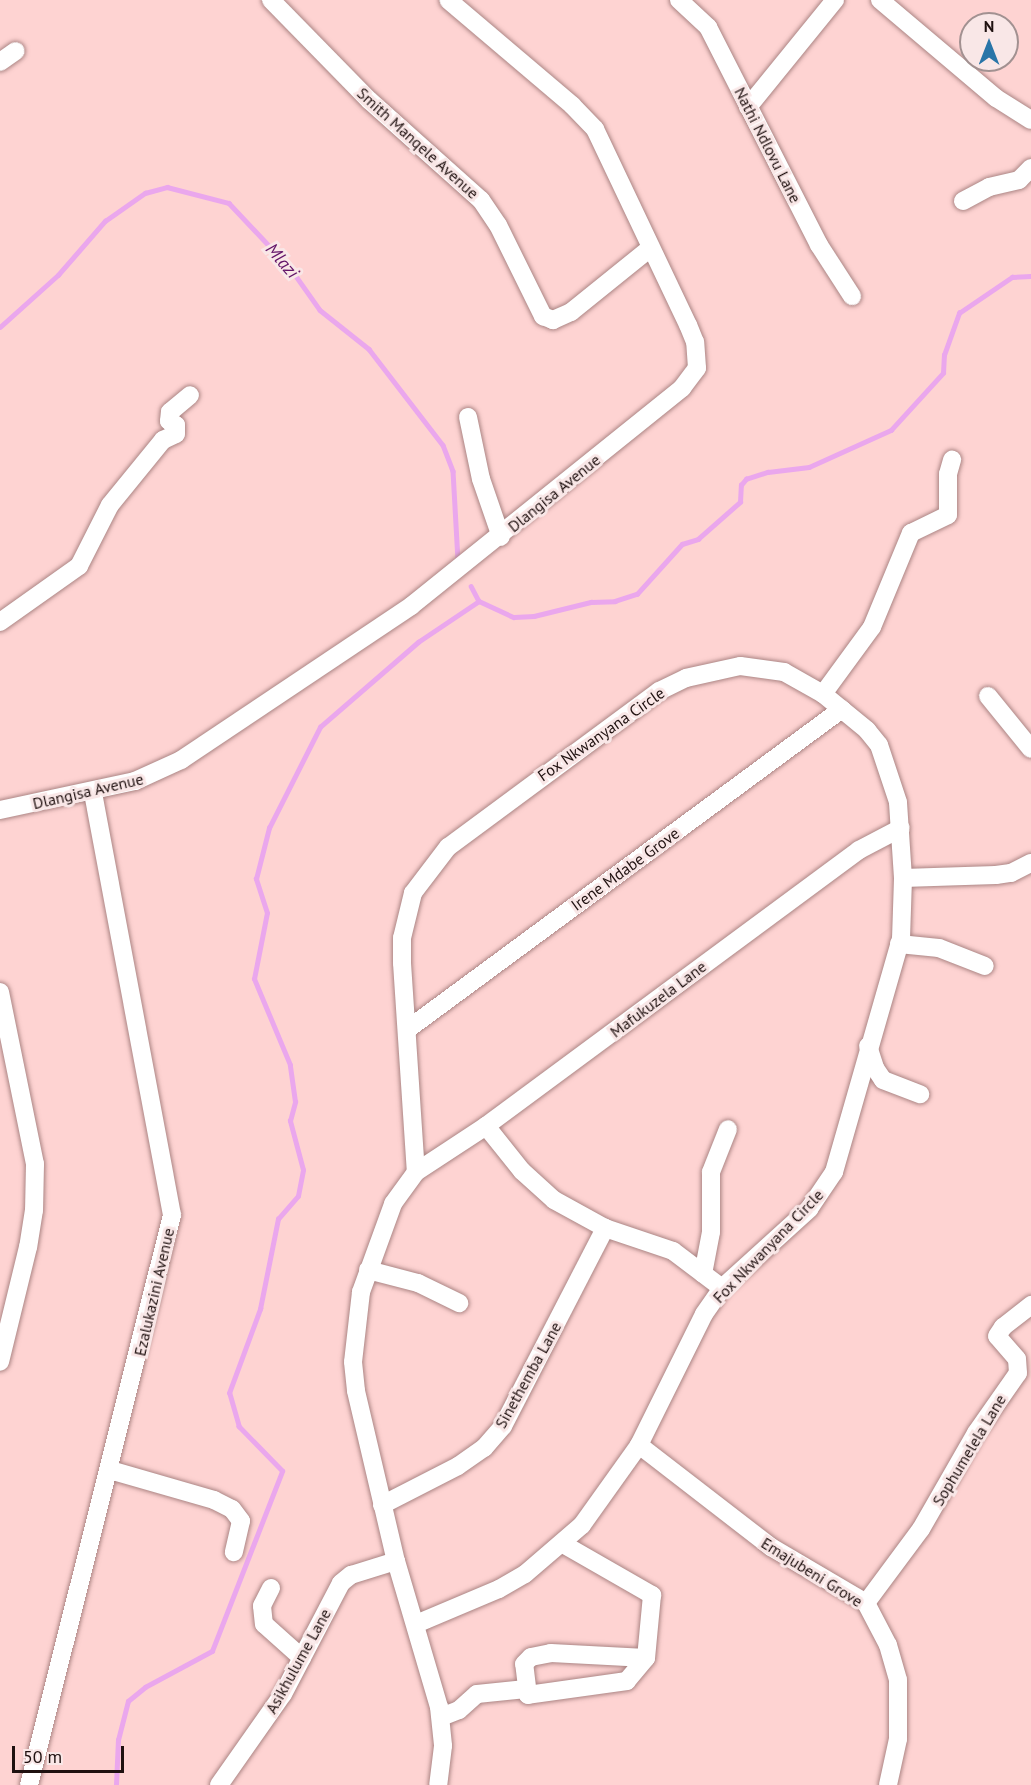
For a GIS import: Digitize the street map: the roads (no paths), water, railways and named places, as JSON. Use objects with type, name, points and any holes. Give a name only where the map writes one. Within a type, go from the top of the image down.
[{"type":"street","name":"Smith Manqele Avenue","points":[[271,0],[369,100],[481,200],[498,225],[543,316],[553,320],[571,312],[649,249]]},
{"type":"street","name":"Dlangisa Avenue","points":[[0,810],[93,792],[166,769],[411,606],[501,537],[682,388],[697,368],[695,342],[688,325],[649,249],[603,143],[585,116],[448,0]]},
{"type":"street","name":"Nathi Ndlovu Lane","points":[[679,0],[708,27],[819,244],[852,296]]},
{"type":"street","points":[[748,107],[835,0]]},
{"type":"street","points":[[880,0],[903,7],[996,98],[1031,120]]},
{"type":"street","points":[[0,62],[16,51]]},
{"type":"street","points":[[963,201],[989,186],[1019,180],[1031,168]]},
{"type":"street","points":[[0,622],[80,566],[110,505],[163,440],[176,434],[176,424],[169,421],[170,412],[190,394]]},
{"type":"street","points":[[468,417],[481,479],[501,537]]},
{"type":"street","points":[[823,694],[872,627],[911,533],[948,515],[948,474],[952,460]]},
{"type":"street","name":"Fox Nkwanyana Circle","points":[[416,1172],[402,938],[413,893],[448,847],[659,691],[687,678],[740,666],[762,666],[784,672],[823,694],[879,745],[893,780],[901,828],[903,878],[899,944],[868,1046],[841,1155],[829,1182],[809,1209],[722,1288],[704,1314],[639,1445],[601,1501],[563,1544],[499,1589],[416,1624]]},
{"type":"street","points":[[987,696],[1031,749]]},
{"type":"street","name":"Irene Mdabe Grove","points":[[408,1029],[842,709]]},
{"type":"street","name":"Ezalukazini Avenue","points":[[29,1785],[110,1470],[172,1215],[93,792]]},
{"type":"street","name":"Mafukuzela Lane","points":[[416,1172],[486,1126],[859,850],[901,828]]},
{"type":"street","points":[[903,878],[996,875],[1031,863]]},
{"type":"street","points":[[899,944],[939,948],[985,966]]},
{"type":"street","points":[[0,992],[35,1164],[28,1247],[0,1362]]},
{"type":"street","points":[[868,1046],[875,1068],[883,1080],[920,1094]]},
{"type":"street","points":[[486,1126],[536,1186],[562,1205],[605,1228],[653,1242],[722,1288]]},
{"type":"street","points":[[703,1274],[711,1232],[711,1172],[728,1129]]},
{"type":"street","points":[[416,1172],[393,1204],[368,1270],[356,1317],[353,1362],[396,1562],[416,1624],[441,1717],[443,1746],[438,1785]]},
{"type":"street","name":"Sinethemba Lane","points":[[382,1505],[459,1466],[484,1448],[503,1426],[605,1228]]},
{"type":"street","points":[[368,1270],[418,1283],[459,1303]]},
{"type":"street","name":"Sophumelela Lane","points":[[866,1603],[921,1529],[976,1433],[1018,1373],[1017,1359],[997,1336],[1003,1327],[1031,1305]]},
{"type":"street","name":"Emajubeni Grove","points":[[639,1445],[771,1547],[866,1603],[888,1645],[898,1680],[898,1739],[888,1785]]},
{"type":"street","points":[[110,1470],[214,1500],[232,1509],[241,1521],[234,1552]]},
{"type":"street","points":[[563,1544],[652,1595],[646,1658],[631,1678],[605,1687],[531,1697],[526,1689],[524,1664],[531,1657],[551,1653],[646,1658]]},
{"type":"street","name":"Asikhulume Lane","points":[[219,1785],[283,1694],[341,1583],[351,1575],[396,1562]]},
{"type":"street","points":[[272,1588],[262,1606],[264,1624],[302,1658]]},
{"type":"street","points":[[441,1717],[459,1710],[477,1694],[526,1689]]},
{"type":"waterway","name":"Mlazi","points":[[0,327],[58,275],[105,221],[145,193],[167,187],[229,203],[291,269],[320,310],[369,349],[443,445],[453,471],[458,561]]},
{"type":"waterway","points":[[471,586],[479,601],[514,617],[534,616],[591,602],[615,601],[637,594],[682,544],[698,539],[740,502],[741,485],[746,479],[768,472],[809,467],[891,430],[943,373],[944,355],[959,313],[1012,277],[1031,276]]},
{"type":"waterway","points":[[116,1785],[118,1740],[128,1701],[145,1687],[212,1651],[282,1471],[239,1427],[229,1393],[260,1309],[278,1219],[298,1196],[303,1170],[290,1121],[295,1102],[290,1065],[254,979],[267,913],[256,879],[269,828],[320,727],[418,642],[479,601]]}]
